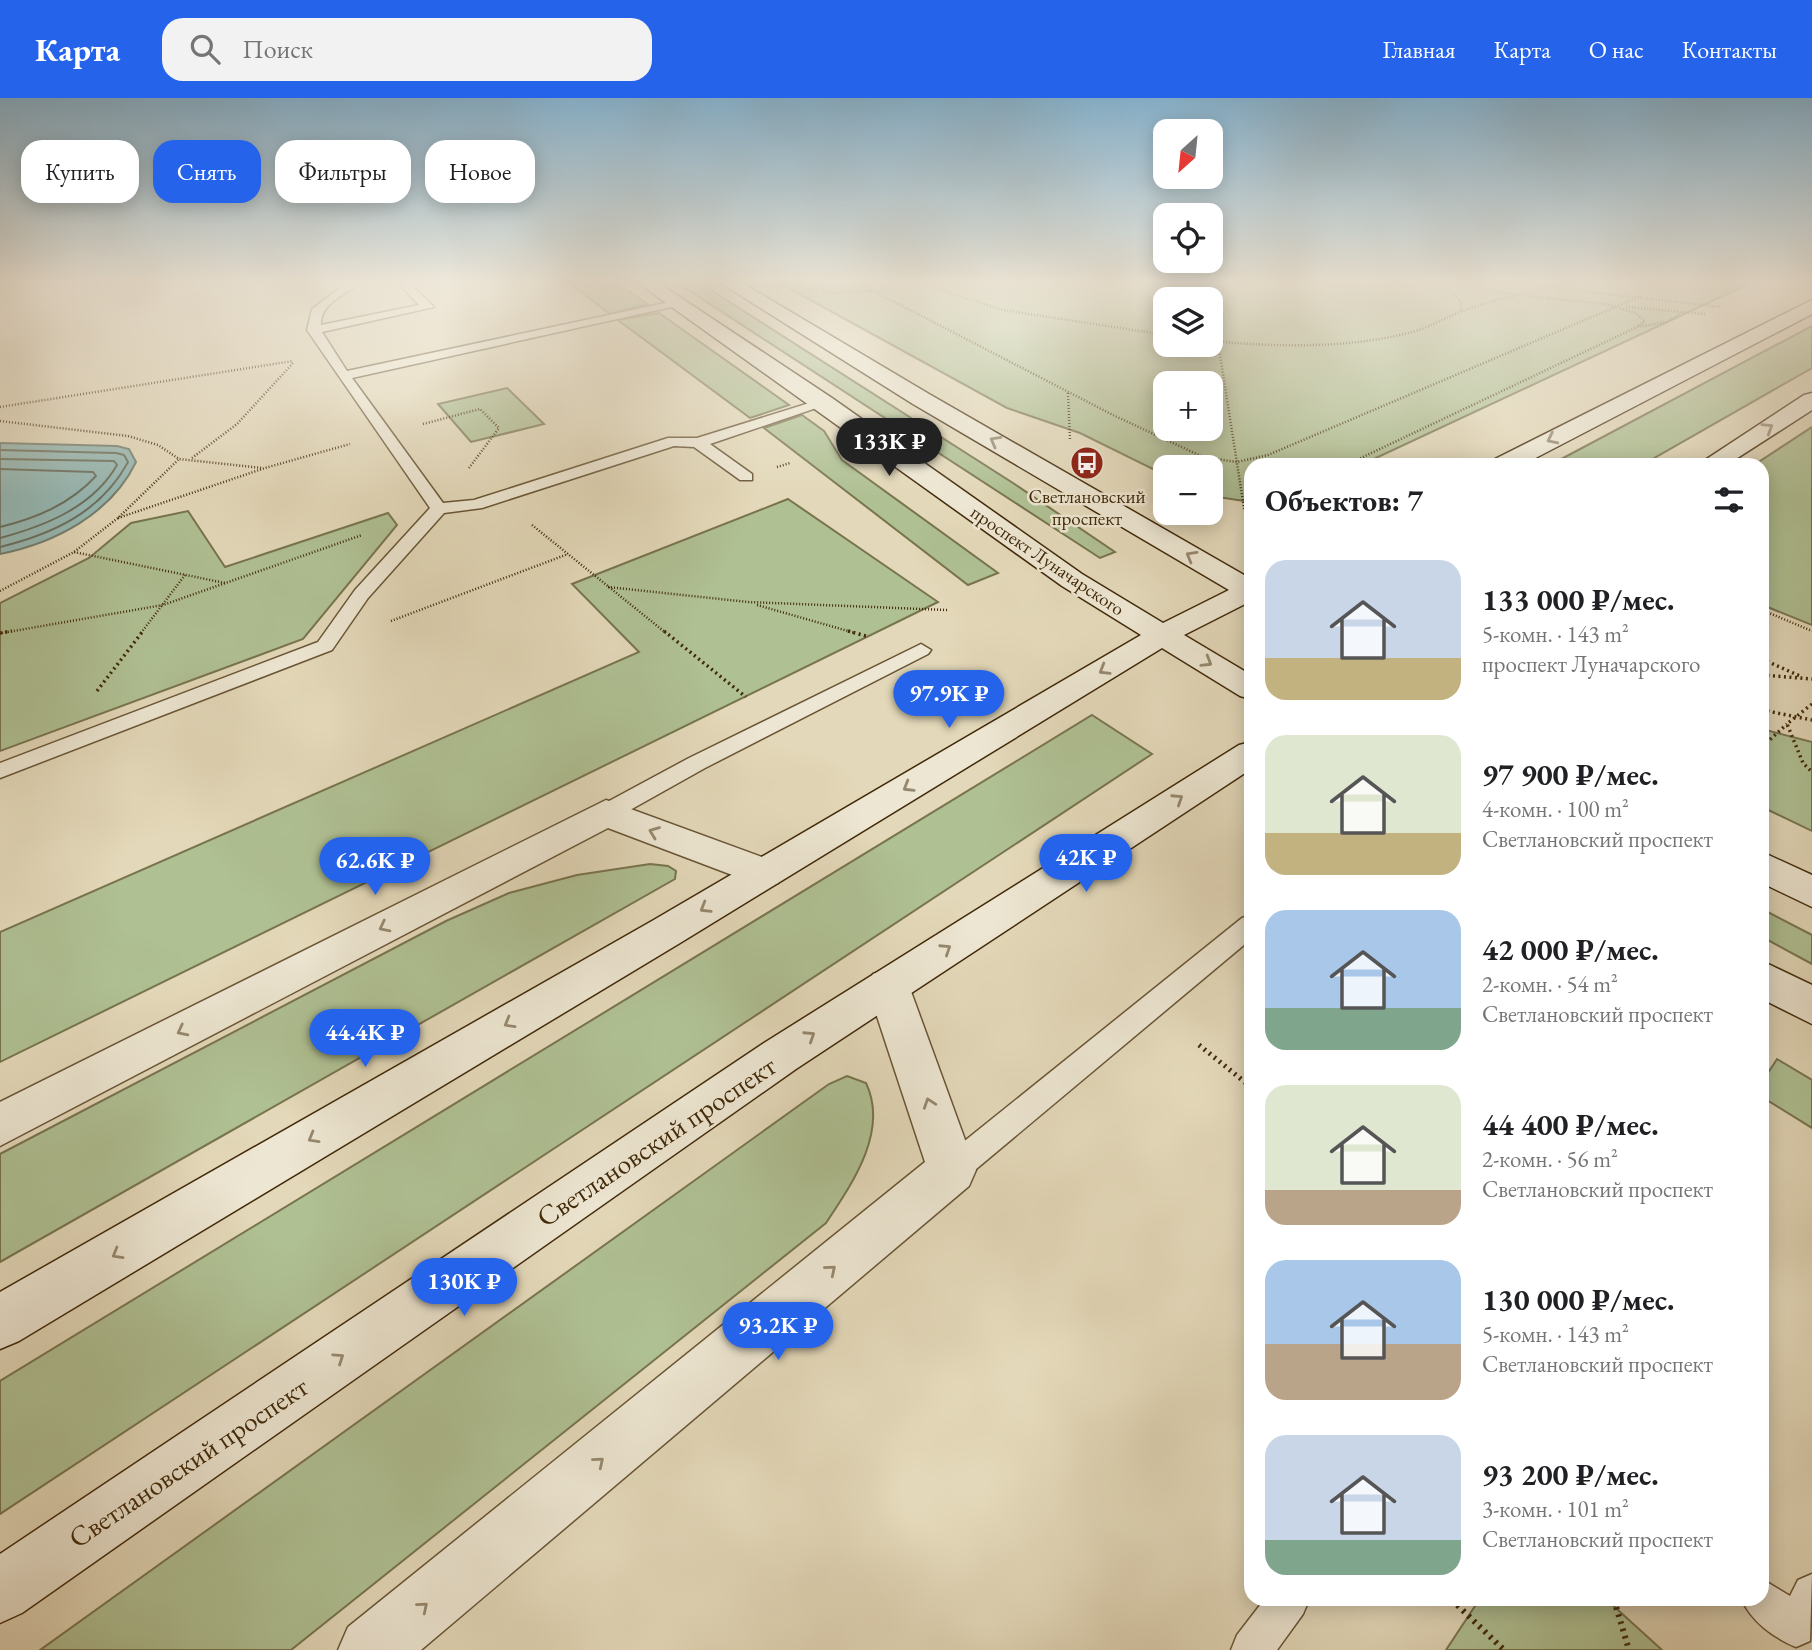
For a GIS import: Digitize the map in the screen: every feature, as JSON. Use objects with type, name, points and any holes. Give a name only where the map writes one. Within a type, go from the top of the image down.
[{"type":"main road","name":"проспект Луначарского","points":[[750,352],[1072,580],[1244,685]]},
{"type":"main road","points":[[844,352],[1244,586]]},
{"type":"main road","points":[[1516,458],[1721,352]]},
{"type":"main road","points":[[1720,458],[1812,400]]},
{"type":"main road","points":[[0,1322],[764,873],[1162,635],[1244,594]]},
{"type":"main road","name":"Светлановский проспект","points":[[0,1591],[746,1079],[1244,757]]},
{"type":"main road","points":[[0,1125],[606,813],[764,873]]},
{"type":"main road","points":[[1769,870],[1812,892]]},
{"type":"main road","points":[[1769,982],[1812,1006]]},
{"type":"main road","points":[[371,1650],[952,1170],[888,986]]},
{"type":"lane","points":[[328,352],[388,433],[439,508]]},
{"type":"lane","points":[[343,376],[453,352]]},
{"type":"lane","points":[[0,771],[325,646],[361,593],[439,508],[476,506],[673,440],[698,443],[824,403]]},
{"type":"lane","points":[[698,443],[746,477]]},
{"type":"lane","points":[[606,813],[697,763],[921,650]]},
{"type":"lane","points":[[952,1170],[1244,931]]},
{"type":"lane","points":[[1769,1602],[1807,1620]]},
{"type":"lane","points":[[1252,1650],[1285,1606]]},
{"type":"path","points":[[991,352],[1203,457],[1237,462],[1244,460]]},
{"type":"path","points":[[1255,458],[1268,455],[1510,352]]},
{"type":"path","points":[[1361,458],[1583,352]]},
{"type":"path","points":[[1220,357],[1244,508]]},
{"type":"path","points":[[0,407],[294,361],[237,424],[192,458]]},
{"type":"path","points":[[1068,392],[1071,449]]},
{"type":"path","points":[[0,633],[163,605],[439,508],[499,428],[480,409],[265,468],[118,518]]},
{"type":"path","points":[[0,421],[128,436],[158,445],[179,459],[192,458],[265,468]]},
{"type":"path","points":[[0,591],[74,552],[118,518],[179,459]]},
{"type":"path","points":[[499,498],[755,704]]},
{"type":"path","points":[[74,552],[225,583]]},
{"type":"path","points":[[325,646],[568,554]]},
{"type":"path","points":[[51,751],[185,575]]},
{"type":"path","points":[[608,587],[748,602],[947,610]]},
{"type":"path","points":[[748,602],[872,637]]},
{"type":"path","points":[[1769,613],[1812,631]]},
{"type":"path","points":[[1769,662],[1804,678]]},
{"type":"path","points":[[1769,676],[1812,679]]},
{"type":"path","points":[[1769,741],[1812,704]]},
{"type":"path","points":[[1769,711],[1812,720]]},
{"type":"path","points":[[1787,724],[1804,763],[1812,772]]},
{"type":"path","points":[[1199,1045],[1244,1081]]},
{"type":"path","points":[[1458,1606],[1504,1650]]},
{"type":"path","points":[[1617,1606],[1629,1650]]},
{"type":"green space","points":[[662,352],[715,352],[789,405],[750,418]]},
{"type":"green space","points":[[784,352],[808,352],[1013,483],[1115,552],[1100,558]]},
{"type":"green space","points":[[906,352],[1153,352],[1153,357],[1223,357],[1223,352],[1602,352],[1376,458],[1244,458],[1244,501],[1223,498],[1223,455],[1153,455],[1153,469],[1080,433],[1007,408]]},
{"type":"green space","points":[[1762,352],[1812,352],[1812,368],[1654,458],[1563,458]]},
{"type":"green space","points":[[507,388],[544,424],[471,442],[438,404]]},
{"type":"green space","points":[[802,415],[824,431],[842,460],[998,573],[968,585],[764,428]]},
{"type":"green space","points":[[1812,427],[1812,625],[1769,608],[1769,458],[1765,458]]},
{"type":"green space","points":[[788,499],[938,602],[0,1062],[0,932],[639,652],[572,584]]},
{"type":"green space","points":[[188,511],[225,567],[388,513],[397,525],[303,639],[0,751],[0,603],[89,558],[131,523]]},
{"type":"green space","points":[[1092,715],[1152,754],[0,1514],[0,1381]]},
{"type":"green space","points":[[1769,731],[1812,742],[1812,831],[1769,810]]},
{"type":"green space","points":[[650,864],[668,866],[676,871],[675,879],[0,1262],[0,1154],[446,921],[509,893],[577,875]]},
{"type":"green space","points":[[1769,913],[1812,935],[1812,964],[1769,941]]},
{"type":"green space","points":[[1777,1059],[1812,1080],[1812,1128],[1769,1101],[1769,1071]]},
{"type":"green space","points":[[847,1076],[866,1083],[872,1101],[873,1120],[870,1138],[856,1174],[826,1223],[291,1650],[40,1650],[829,1084]]},
{"type":"green space","points":[[1475,1606],[1614,1606],[1662,1650],[1446,1650]]},
{"type":"water","points":[[0,443],[117,446],[129,449],[136,462],[112,497],[79,523],[41,542],[0,554]]},
{"type":"place","name":"Светлановский проспект","points":[[1087,463]]}]
